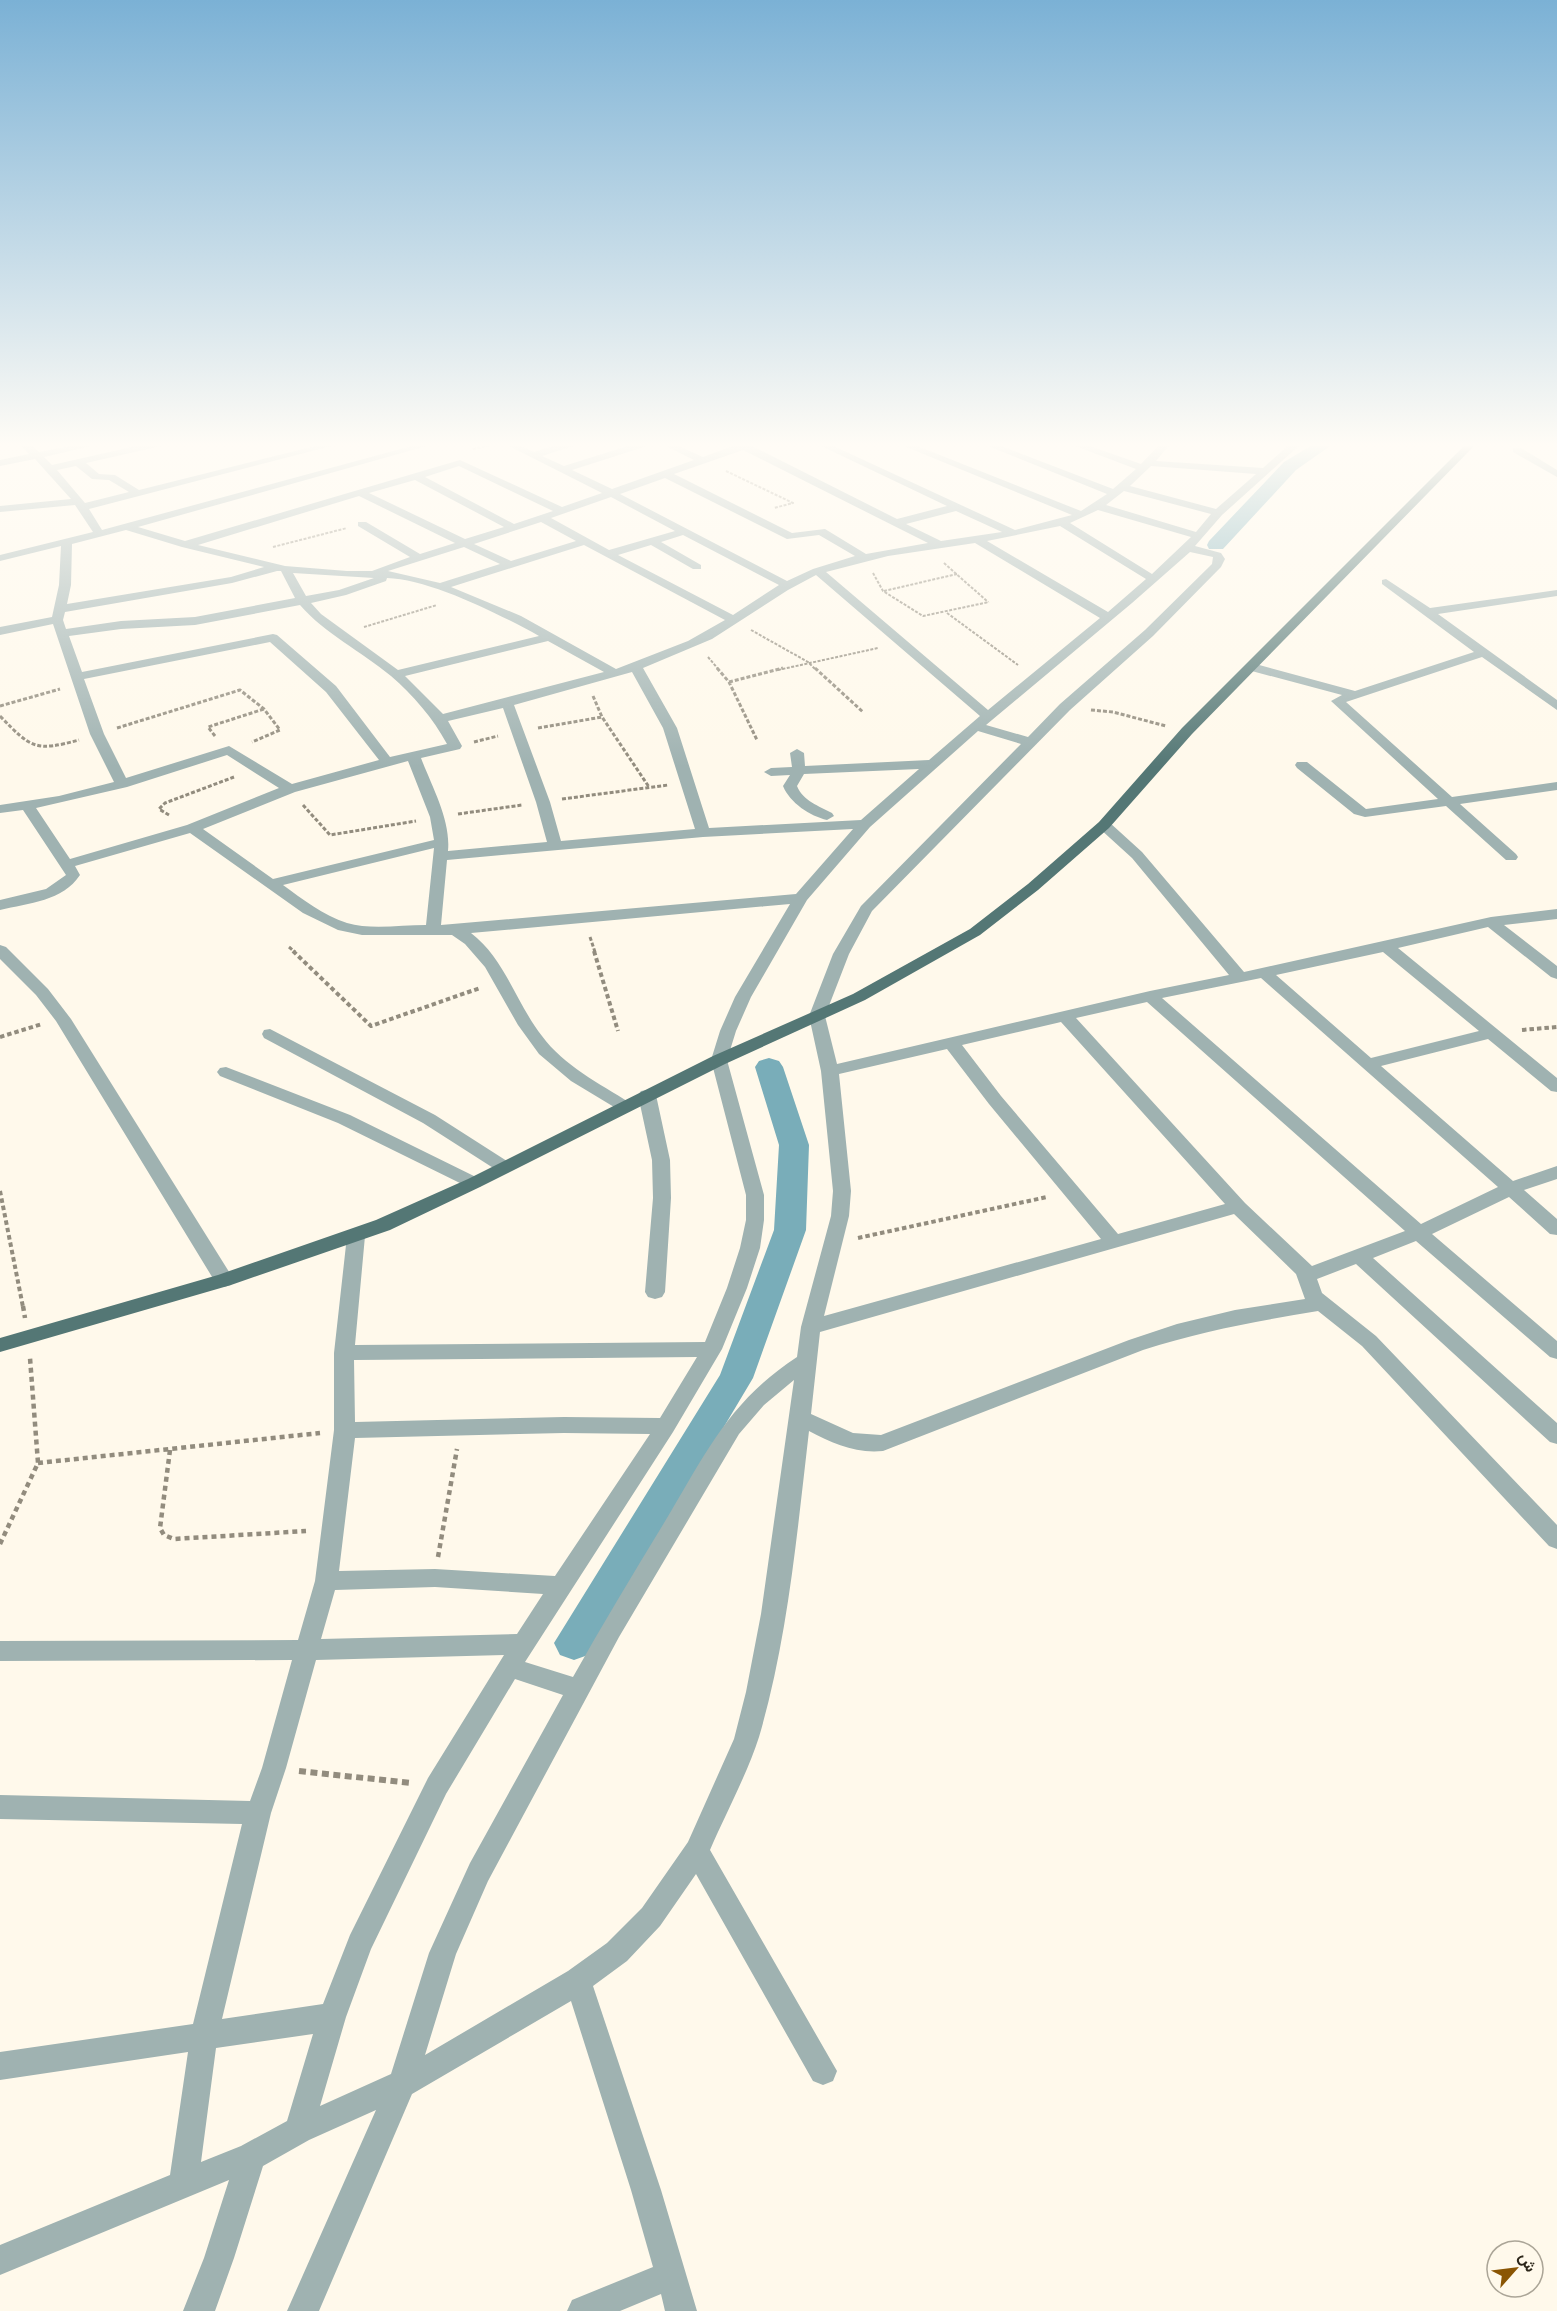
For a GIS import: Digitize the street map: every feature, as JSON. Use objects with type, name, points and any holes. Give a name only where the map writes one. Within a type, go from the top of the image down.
[{"type":"main road","points":[[0,1345],[224,1280],[356,1236],[474,1183],[647,1095],[817,1016],[903,973],[975,932],[1033,887],[1104,825],[1187,731],[1367,552]]},
{"type":"street","points":[[0,558],[26,552]]},
{"type":"street","points":[[67,552],[65,585],[58,614],[60,633],[97,734],[122,784]]},
{"type":"street","points":[[216,552],[281,568],[365,575],[395,575],[440,587],[466,596],[550,637],[615,673]]},
{"type":"street","points":[[409,552],[419,558]]},
{"type":"street","points":[[365,575],[439,552]]},
{"type":"street","points":[[485,552],[510,565]]},
{"type":"street","points":[[440,587],[552,552]]},
{"type":"street","points":[[604,552],[693,602],[732,619]]},
{"type":"street","points":[[608,554],[615,552]]},
{"type":"street","points":[[671,552],[697,567]]},
{"type":"street","points":[[721,552],[785,584]]},
{"type":"street","points":[[855,552],[864,557]]},
{"type":"street","points":[[440,719],[636,667],[695,643],[785,584],[864,557],[897,552]]},
{"type":"street","points":[[997,552],[1108,617]]},
{"type":"street","points":[[1109,552],[1153,579]]},
{"type":"street","points":[[299,2130],[332,2017],[360,1944],[437,1786],[523,1644],[666,1426],[712,1349],[737,1288],[750,1248],[755,1220],[755,1195],[719,1060],[728,1031],[743,997],[801,898],[865,824],[987,716],[1184,552]]},
{"type":"street","points":[[0,2260],[251,2156],[299,2130],[402,2084],[578,1981],[617,1952],[651,1917],[697,1851],[746,1739],[758,1692],[773,1614],[811,1327],[840,1216],[842,1191],[830,1071],[817,1016],[841,954],[866,909],[1065,707],[1149,633],[1208,574],[1219,559],[1217,555],[1204,552]]},
{"type":"street","points":[[0,631],[58,614],[232,580],[281,568]]},
{"type":"street","points":[[67,864],[192,828],[290,789],[455,746],[440,719],[396,674],[317,617],[302,600],[281,568]]},
{"type":"street","points":[[818,571],[987,716]]},
{"type":"street","points":[[60,633],[121,625],[195,621],[342,593],[395,575]]},
{"type":"street","points":[[1386,582],[1557,706]]},
{"type":"street","points":[[1428,612],[1557,593]]},
{"type":"street","points":[[396,674],[550,637]]},
{"type":"street","points":[[78,680],[273,638],[331,689],[387,762]]},
{"type":"street","points":[[1484,653],[1337,701],[1510,857]]},
{"type":"street","points":[[636,667],[670,728],[703,832]]},
{"type":"street","points":[[1252,667],[1353,694]]},
{"type":"street","points":[[507,702],[543,802],[555,844]]},
{"type":"street","points":[[976,726],[1030,742]]},
{"type":"street","points":[[0,810],[28,807],[122,784],[229,750],[290,789]]},
{"type":"street","points":[[797,753],[799,771],[790,786],[792,793],[798,800],[827,816]]},
{"type":"street","points":[[412,756],[437,817],[441,849],[433,929]]},
{"type":"street","points":[[771,772],[933,764]]},
{"type":"street","points":[[1302,765],[1362,813],[1554,790]]},
{"type":"street","points":[[0,905],[40,896],[69,883],[73,875],[28,807]]},
{"type":"street","points":[[269,884],[441,849],[865,824]]},
{"type":"street","points":[[1104,825],[1137,855],[1239,978]]},
{"type":"street","points":[[192,828],[308,910],[343,927],[362,930],[456,930],[584,916],[801,898]]},
{"type":"street","points":[[830,1071],[1150,996],[1491,922],[1557,914]]},
{"type":"street","points":[[1491,922],[1557,974]]},
{"type":"street","points":[[456,930],[483,951],[543,1049],[557,1062],[624,1107]]},
{"type":"street","points":[[1386,946],[1557,1087]]},
{"type":"street","points":[[0,950],[42,992],[63,1018],[224,1280]]},
{"type":"street","points":[[1264,973],[1557,1229]]},
{"type":"street","points":[[1150,996],[1557,1352]]},
{"type":"street","points":[[1065,1016],[1238,1207],[1306,1274],[1313,1297],[1369,1341],[1557,1540]]},
{"type":"street","points":[[1368,1064],[1491,1032]]},
{"type":"street","points":[[270,1034],[429,1119],[504,1167]]},
{"type":"street","points":[[952,1044],[1114,1242]]},
{"type":"street","points":[[226,1072],[344,1119],[474,1183]]},
{"type":"street","points":[[647,1095],[661,1160],[662,1198],[655,1292]]},
{"type":"street","points":[[1306,1274],[1312,1275],[1358,1254],[1419,1233],[1509,1189],[1557,1172]]},
{"type":"street","points":[[811,1327],[1238,1207]]},
{"type":"street","points":[[183,2184],[204,2036],[258,1813],[274,1768],[326,1581],[345,1430],[344,1353],[356,1236]]},
{"type":"street","points":[[1358,1254],[1557,1436]]},
{"type":"street","points":[[799,1417],[860,1444],[883,1443],[1136,1345],[1184,1329],[1234,1317],[1321,1304]]},
{"type":"street","points":[[344,1353],[712,1349]]},
{"type":"street","points":[[303,2311],[402,2084],[443,1953],[474,1882],[578,1689],[732,1428],[767,1388],[805,1362]]},
{"type":"street","points":[[345,1430],[564,1425],[666,1426]]},
{"type":"street","points":[[326,1581],[435,1578],[560,1586]]},
{"type":"street","points":[[0,1651],[308,1650],[523,1644]]},
{"type":"street","points":[[509,1667],[578,1689]]},
{"type":"street","points":[[0,1807],[258,1813]]},
{"type":"street","points":[[697,1851],[823,2071]]},
{"type":"street","points":[[578,1981],[646,2190],[681,2311]]},
{"type":"street","points":[[0,2067],[332,2017]]},
{"type":"street","points":[[199,2311],[219,2258],[251,2156]]},
{"type":"street","points":[[583,2311],[669,2275]]},
{"type":"path","points":[[239,557],[258,552]]},
{"type":"path","points":[[946,613],[989,602],[957,574],[883,591],[920,615],[927,617],[946,613],[1018,665]]},
{"type":"path","points":[[340,634],[466,596]]},
{"type":"path","points":[[732,619],[808,662],[863,712]]},
{"type":"path","points":[[695,643],[729,682],[757,740]]},
{"type":"path","points":[[729,682],[808,662],[878,648]]},
{"type":"path","points":[[0,706],[78,680]]},
{"type":"path","points":[[0,716],[31,746],[51,748],[236,691],[245,692],[264,709],[280,728],[279,732],[229,750],[208,727],[264,709]]},
{"type":"path","points":[[1065,707],[1113,712],[1187,731]]},
{"type":"path","points":[[290,789],[330,835],[437,817],[650,787],[602,717],[518,731],[455,746]]},
{"type":"path","points":[[192,828],[160,810],[160,807],[172,799],[257,768]]},
{"type":"path","points":[[584,916],[618,1031]]},
{"type":"path","points":[[289,947],[371,1026],[500,980]]},
{"type":"path","points":[[0,1037],[63,1018]]},
{"type":"path","points":[[832,1244],[1071,1192]]},
{"type":"path","points":[[435,1578],[460,1428]]},
{"type":"path","points":[[0,1544],[38,1463],[345,1430]]},
{"type":"path","points":[[170,1450],[160,1528],[164,1535],[174,1539],[332,1530]]},
{"type":"path","points":[[274,1768],[437,1786]]},
{"type":"waterway","points":[[574,1643],[736,1378],[790,1230],[794,1145],[769,1067]]}]
